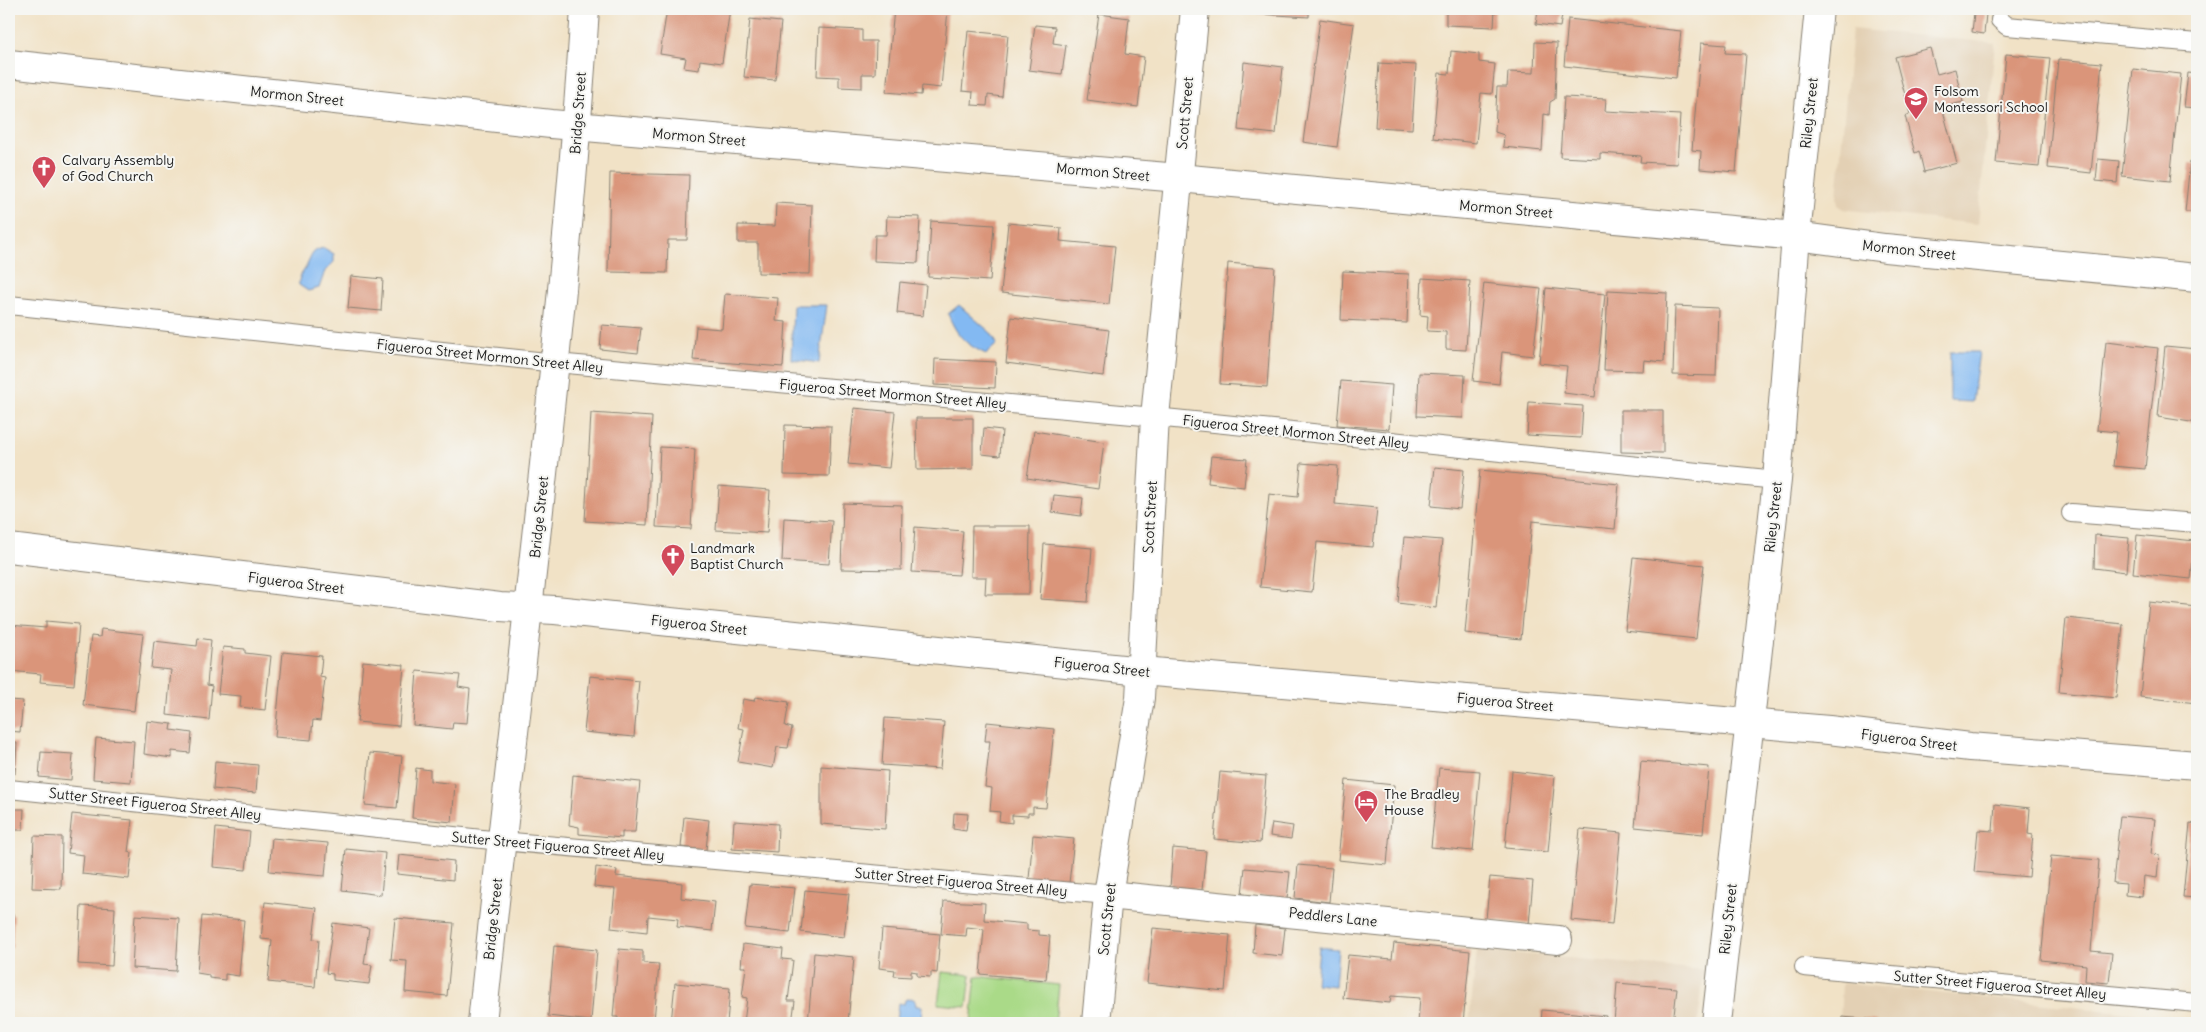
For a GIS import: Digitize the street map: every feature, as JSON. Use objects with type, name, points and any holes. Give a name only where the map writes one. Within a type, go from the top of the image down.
[{"type":"street","name":"Bridge Street","points":[[482,1023],[556,364],[578,126],[585,9]]},
{"type":"street","name":"Scott Street","points":[[1096,1023],[1108,895],[1140,698],[1155,417],[1195,9]]},
{"type":"street","name":"Riley Street","points":[[1716,1023],[1777,480],[1796,236],[1819,9]]},
{"type":"street","name":"Mormon Street","points":[[9,64],[578,126],[1179,178],[1796,236],[1885,248],[2197,278]]},
{"type":"street","name":"Figueroa Street","points":[[9,548],[480,605],[528,608],[1142,671],[1830,730],[1970,747],[2197,765]]},
{"type":"street","name":"Peddlers Lane","points":[[1108,895],[1558,940]]},
{"type":"lane","points":[[2000,20],[2008,26],[2197,44]]},
{"type":"lane","name":"Figueroa Street Mormon Street Alley","points":[[9,305],[556,364],[1155,417],[1777,480]]},
{"type":"lane","points":[[2071,513],[2197,523]]},
{"type":"lane","name":"Sutter Street Figueroa Street Alley","points":[[9,789],[501,841],[1108,895]]},
{"type":"lane","name":"Sutter Street Figueroa Street Alley","points":[[1804,966],[2197,1003]]},
{"type":"shaded area","name":"Folsom Montessori School","points":[[1852,29],[1995,43],[1978,224],[1850,210],[1838,205],[1837,197]]},
{"type":"shaded area","points":[[1477,950],[1704,970],[1698,1023],[1469,1023]]},
{"type":"shaded area","points":[[1842,983],[2197,1020],[2197,1023],[1840,1023]]},
{"type":"green space","points":[[942,972],[971,975],[967,1007],[938,1004]]},
{"type":"green space","points":[[976,976],[1059,985],[1055,1023],[971,1023]]},
{"type":"water","points":[[324,248],[334,254],[334,262],[325,271],[319,288],[308,291],[299,285],[300,277],[312,254]]},
{"type":"water","points":[[793,305],[827,305],[819,363],[791,359]]},
{"type":"water","points":[[959,305],[991,333],[997,344],[986,354],[972,347],[958,334],[948,314]]},
{"type":"water","points":[[1950,352],[1979,352],[1972,402],[1950,401]]},
{"type":"water","points":[[1319,947],[1338,949],[1335,986],[1316,984]]},
{"type":"water","points":[[911,998],[915,1000],[916,1006],[922,1006],[921,1023],[896,1023],[898,1003],[904,1004],[905,1000]]},
{"type":"building","points":[[667,9],[730,9],[722,63],[700,60],[699,70],[684,68],[686,58],[660,54]]},
{"type":"building","points":[[894,9],[948,9],[941,88],[922,86],[921,95],[886,92]]},
{"type":"building","points":[[1244,9],[1309,9],[1309,17],[1243,13]]},
{"type":"building","points":[[1446,9],[1495,9],[1494,27],[1446,25]]},
{"type":"building","points":[[1538,9],[1563,9],[1560,27],[1536,24]]},
{"type":"building","points":[[1974,13],[1986,14],[1984,34],[1972,32]]},
{"type":"building","points":[[1099,14],[1129,18],[1125,54],[1144,57],[1138,107],[1087,100]]},
{"type":"building","points":[[750,19],[781,22],[775,80],[744,77]]},
{"type":"building","points":[[1320,19],[1354,24],[1337,147],[1303,142]]},
{"type":"building","points":[[1568,19],[1681,31],[1676,78],[1564,66]]},
{"type":"building","points":[[1035,25],[1055,27],[1053,43],[1066,45],[1062,74],[1029,70]]},
{"type":"building","points":[[819,28],[862,30],[862,41],[876,41],[875,74],[862,74],[862,88],[839,87],[839,77],[817,76]]},
{"type":"building","points":[[968,31],[1008,35],[1002,97],[988,95],[987,106],[972,105],[973,92],[962,91]]},
{"type":"building","points":[[1535,42],[1557,43],[1555,99],[1550,102],[1549,115],[1544,114],[1542,151],[1503,147],[1504,135],[1495,132],[1497,87],[1507,87],[1508,72],[1534,73]]},
{"type":"building","points":[[1701,43],[1726,45],[1725,53],[1746,54],[1736,172],[1700,169],[1701,151],[1692,150]]},
{"type":"building","points":[[1930,48],[1937,74],[1955,69],[1963,102],[1942,107],[1957,163],[1924,172],[1919,151],[1915,153],[1905,116],[1910,114],[1895,57]]},
{"type":"building","points":[[1451,51],[1479,54],[1479,62],[1495,64],[1492,94],[1481,93],[1476,143],[1433,138],[1439,73],[1449,74]]},
{"type":"building","points":[[2006,54],[2050,58],[2039,167],[1996,163]]},
{"type":"building","points":[[2058,59],[2102,63],[2091,173],[2048,168]]},
{"type":"building","points":[[1244,62],[1283,67],[1276,134],[1238,130]]},
{"type":"building","points":[[1379,63],[1416,65],[1412,129],[1375,127]]},
{"type":"building","points":[[2133,69],[2181,74],[2170,181],[2122,176]]},
{"type":"building","points":[[2188,73],[2197,74],[2197,108],[2184,107]]},
{"type":"building","points":[[1564,97],[1606,99],[1605,111],[1680,115],[1677,164],[1640,162],[1641,156],[1600,153],[1600,159],[1560,157]]},
{"type":"building","points":[[2098,159],[2119,161],[2117,183],[2096,181]]},
{"type":"building","points":[[2190,162],[2197,163],[2197,212],[2185,212]]},
{"type":"building","points":[[610,173],[689,175],[687,240],[668,240],[667,273],[608,272]]},
{"type":"building","points":[[776,203],[812,205],[810,274],[758,273],[758,243],[738,243],[738,225],[775,226]]},
{"type":"building","points":[[887,216],[920,217],[918,263],[874,261],[875,235],[886,235]]},
{"type":"building","points":[[931,221],[994,225],[990,281],[928,277]]},
{"type":"building","points":[[1008,223],[1061,228],[1060,241],[1115,246],[1109,304],[1001,293]]},
{"type":"building","points":[[1228,263],[1275,267],[1267,387],[1220,384]]},
{"type":"building","points":[[1343,271],[1409,274],[1407,323],[1341,320]]},
{"type":"building","points":[[351,276],[383,279],[381,311],[348,308]]},
{"type":"building","points":[[1422,278],[1470,281],[1466,350],[1446,349],[1446,332],[1427,331],[1428,316],[1420,315]]},
{"type":"building","points":[[900,282],[926,285],[923,316],[897,313]]},
{"type":"building","points":[[1484,283],[1541,289],[1533,356],[1502,352],[1499,384],[1473,381]]},
{"type":"building","points":[[1546,288],[1605,294],[1595,397],[1564,393],[1567,366],[1539,363]]},
{"type":"building","points":[[1608,290],[1667,293],[1664,362],[1644,360],[1643,371],[1604,370]]},
{"type":"building","points":[[725,294],[778,298],[776,321],[786,322],[783,367],[693,360],[696,327],[722,329]]},
{"type":"building","points":[[1675,306],[1718,308],[1716,376],[1673,375]]},
{"type":"building","points":[[1011,317],[1109,330],[1103,376],[1006,363]]},
{"type":"building","points":[[602,325],[641,328],[638,353],[600,349]]},
{"type":"building","points":[[2106,342],[2158,348],[2145,469],[2113,466],[2117,432],[2097,430]]},
{"type":"building","points":[[2165,346],[2197,349],[2197,423],[2158,417]]},
{"type":"building","points":[[935,359],[996,362],[995,388],[934,385]]},
{"type":"building","points":[[1419,373],[1465,375],[1463,418],[1417,416]]},
{"type":"building","points":[[1341,381],[1392,385],[1389,429],[1337,425]]},
{"type":"building","points":[[1529,402],[1583,406],[1581,438],[1527,435]]},
{"type":"building","points":[[854,408],[895,412],[889,468],[848,464]]},
{"type":"building","points":[[1621,410],[1663,410],[1663,453],[1621,452]]},
{"type":"building","points":[[591,413],[652,417],[647,525],[585,521]]},
{"type":"building","points":[[916,418],[973,418],[973,469],[917,470]]},
{"type":"building","points":[[785,425],[831,426],[829,476],[784,475]]},
{"type":"building","points":[[984,428],[1002,430],[1000,456],[982,454]]},
{"type":"building","points":[[1034,431],[1104,442],[1098,489],[1027,478]]},
{"type":"building","points":[[660,447],[695,449],[691,529],[656,527]]},
{"type":"building","points":[[1211,456],[1247,459],[1244,487],[1208,483]]},
{"type":"building","points":[[1301,463],[1338,466],[1335,504],[1377,508],[1373,547],[1317,542],[1312,592],[1260,587],[1269,494],[1298,497]]},
{"type":"building","points":[[1435,467],[1464,470],[1460,509],[1431,506]]},
{"type":"building","points":[[1480,470],[1619,484],[1615,529],[1532,521],[1521,639],[1465,633]]},
{"type":"building","points":[[719,486],[770,490],[767,533],[716,530]]},
{"type":"building","points":[[1054,495],[1083,498],[1081,516],[1052,512]]},
{"type":"building","points":[[843,503],[902,505],[901,570],[841,569]]},
{"type":"building","points":[[784,518],[832,521],[829,564],[782,561]]},
{"type":"building","points":[[972,526],[1030,526],[1029,594],[985,594],[986,577],[971,577]]},
{"type":"building","points":[[915,527],[963,531],[959,575],[912,572]]},
{"type":"building","points":[[2095,535],[2129,538],[2126,572],[2094,568]]},
{"type":"building","points":[[2137,535],[2195,541],[2191,579],[2133,573]]},
{"type":"building","points":[[1404,537],[1442,540],[1436,608],[1398,603]]},
{"type":"building","points":[[1044,544],[1092,548],[1088,602],[1040,599]]},
{"type":"building","points":[[1633,557],[1704,565],[1696,639],[1625,631]]},
{"type":"building","points":[[2149,602],[2197,607],[2197,703],[2140,697]]},
{"type":"building","points":[[2066,618],[2123,624],[2116,698],[2059,692]]},
{"type":"building","points":[[46,621],[79,624],[74,685],[40,682],[41,674],[9,671],[9,625],[46,628]]},
{"type":"building","points":[[101,629],[143,634],[134,711],[83,705],[91,636],[100,637]]},
{"type":"building","points":[[198,638],[211,640],[207,685],[212,686],[209,720],[167,715],[171,670],[151,668],[154,641],[197,646]]},
{"type":"building","points":[[223,647],[245,649],[245,653],[271,656],[265,710],[240,707],[241,696],[218,694]]},
{"type":"building","points":[[283,652],[322,656],[320,677],[325,678],[320,721],[313,720],[311,740],[275,737]]},
{"type":"building","points":[[363,661],[404,665],[399,726],[357,722]]},
{"type":"building","points":[[417,671],[460,675],[458,687],[470,689],[467,723],[453,722],[452,729],[413,725]]},
{"type":"building","points":[[590,676],[639,681],[634,737],[584,732]]},
{"type":"building","points":[[755,697],[789,702],[785,726],[792,728],[788,748],[777,747],[773,768],[738,762],[744,729],[738,728],[743,699],[754,701]]},
{"type":"building","points":[[9,700],[23,701],[20,732],[9,731]]},
{"type":"building","points":[[885,718],[944,722],[940,769],[882,765]]},
{"type":"building","points":[[147,721],[172,724],[171,730],[192,733],[190,753],[172,751],[172,758],[144,754]]},
{"type":"building","points":[[987,722],[1054,729],[1046,808],[1033,807],[1033,813],[1028,813],[1028,816],[1012,815],[1012,823],[999,821],[1000,812],[990,811],[992,788],[985,787],[990,741],[985,741]]},
{"type":"building","points":[[96,738],[134,741],[131,782],[93,779]]},
{"type":"building","points":[[9,742],[17,743],[15,774],[9,773]]},
{"type":"building","points":[[41,752],[73,754],[71,780],[39,777]]},
{"type":"building","points":[[370,753],[402,756],[397,808],[365,805]]},
{"type":"building","points":[[215,761],[258,765],[256,793],[213,789]]},
{"type":"building","points":[[1641,761],[1709,767],[1703,834],[1635,827]]},
{"type":"building","points":[[821,766],[888,771],[885,829],[821,824]]},
{"type":"building","points":[[416,768],[430,770],[430,781],[455,784],[452,822],[412,818]]},
{"type":"building","points":[[1439,768],[1480,771],[1473,851],[1431,847]]},
{"type":"building","points":[[1512,771],[1555,776],[1548,852],[1505,848]]},
{"type":"building","points":[[1220,772],[1266,776],[1260,843],[1214,839]]},
{"type":"building","points":[[573,775],[640,782],[635,832],[622,832],[622,838],[579,834],[579,827],[569,825]]},
{"type":"building","name":"The Bradley House","points":[[1346,780],[1394,785],[1387,865],[1338,860]]},
{"type":"building","points":[[1995,804],[2030,808],[2028,834],[2033,835],[2029,877],[1974,872],[1978,830],[1993,831]]},
{"type":"building","points":[[9,809],[24,809],[23,830],[9,830]]},
{"type":"building","points":[[954,813],[968,814],[966,831],[953,829]]},
{"type":"building","points":[[72,814],[132,820],[128,852],[132,853],[129,879],[82,874],[84,855],[68,853]]},
{"type":"building","points":[[2120,816],[2155,819],[2151,854],[2159,855],[2157,878],[2144,876],[2142,897],[2125,895],[2126,884],[2113,883]]},
{"type":"building","points":[[684,817],[709,820],[706,850],[681,847]]},
{"type":"building","points":[[734,821],[778,824],[777,852],[732,849]]},
{"type":"building","points":[[1272,823],[1293,826],[1291,839],[1270,836]]},
{"type":"building","points":[[2190,823],[2197,824],[2197,898],[2183,897]]},
{"type":"building","points":[[216,828],[250,832],[246,870],[213,867]]},
{"type":"building","points":[[1580,829],[1621,833],[1612,924],[1571,920]]},
{"type":"building","points":[[1033,835],[1074,839],[1069,883],[1029,879]]},
{"type":"building","points":[[34,836],[62,837],[61,889],[32,888]]},
{"type":"building","points":[[272,838],[328,843],[325,876],[269,871]]},
{"type":"building","points":[[1173,848],[1206,851],[1202,890],[1170,887]]},
{"type":"building","points":[[346,849],[385,853],[381,895],[342,890]]},
{"type":"building","points":[[399,855],[454,861],[453,880],[397,874]]},
{"type":"building","points":[[2051,856],[2099,860],[2091,951],[2112,953],[2109,983],[2085,981],[2086,965],[2041,960]]},
{"type":"building","points":[[1298,865],[1332,868],[1329,902],[1295,898]]},
{"type":"building","points":[[596,867],[617,870],[616,876],[682,883],[681,898],[715,902],[712,931],[677,927],[678,919],[648,916],[647,932],[611,928],[615,889],[594,887]]},
{"type":"building","points":[[1245,868],[1290,872],[1287,899],[1242,894]]},
{"type":"building","points":[[1490,877],[1533,881],[1529,924],[1486,919]]},
{"type":"building","points":[[750,884],[795,888],[790,933],[745,928]]},
{"type":"building","points":[[805,890],[849,894],[844,937],[801,932]]},
{"type":"building","points":[[944,901],[985,903],[984,920],[1027,924],[1027,930],[1039,931],[1039,935],[1050,936],[1046,980],[980,974],[984,929],[967,927],[966,936],[941,934]]},
{"type":"building","points":[[265,902],[317,908],[313,939],[319,940],[315,987],[268,982],[272,940],[261,939]]},
{"type":"building","points":[[81,906],[115,908],[112,966],[78,964]]},
{"type":"building","points":[[9,915],[14,915],[12,948],[9,948]]},
{"type":"building","points":[[135,915],[179,918],[176,971],[132,968]]},
{"type":"building","points":[[202,916],[244,920],[239,976],[225,974],[225,980],[209,978],[209,975],[197,973]]},
{"type":"building","points":[[395,918],[454,923],[447,996],[405,992],[407,961],[391,960]]},
{"type":"building","points":[[333,923],[369,928],[364,964],[372,965],[369,984],[333,980],[333,974],[326,973]]},
{"type":"building","points":[[1255,925],[1285,928],[1282,956],[1253,953]]},
{"type":"building","points":[[1153,928],[1230,935],[1225,991],[1147,983]]},
{"type":"building","points":[[882,929],[940,934],[937,973],[931,972],[931,977],[917,976],[917,972],[911,971],[911,977],[894,976],[895,970],[879,968]]},
{"type":"building","points":[[1394,943],[1470,951],[1463,1023],[1418,1023],[1420,998],[1391,996],[1390,1003],[1343,998],[1348,955],[1392,959]]},
{"type":"building","points":[[743,944],[783,949],[782,959],[793,960],[788,1001],[795,1001],[792,1023],[744,1023],[747,998],[742,997],[746,967],[741,967]]},
{"type":"building","points":[[554,946],[597,950],[591,1021],[548,1016]]},
{"type":"building","points":[[619,949],[643,951],[643,963],[659,964],[654,1021],[648,1021],[648,1023],[618,1023],[618,1017],[613,1017]]},
{"type":"building","points":[[814,953],[854,957],[848,1023],[808,1023]]},
{"type":"building","points":[[675,983],[730,988],[727,1023],[671,1023]]},
{"type":"building","points":[[1617,983],[1677,988],[1673,1023],[1614,1023]]},
{"type":"building","points":[[1542,1010],[1606,1016],[1605,1023],[1541,1023]]},
{"type":"building","points":[[1842,1017],[1877,1020],[1877,1023],[1841,1023]]},
{"type":"place","name":"Folsom Montessori School","points":[[1916,120]]},
{"type":"place","name":"Calvary Assembly of God Church","points":[[44,189]]},
{"type":"place","name":"Landmark Baptist Church","points":[[673,577]]},
{"type":"place","name":"The Bradley House","points":[[1366,823]]}]
